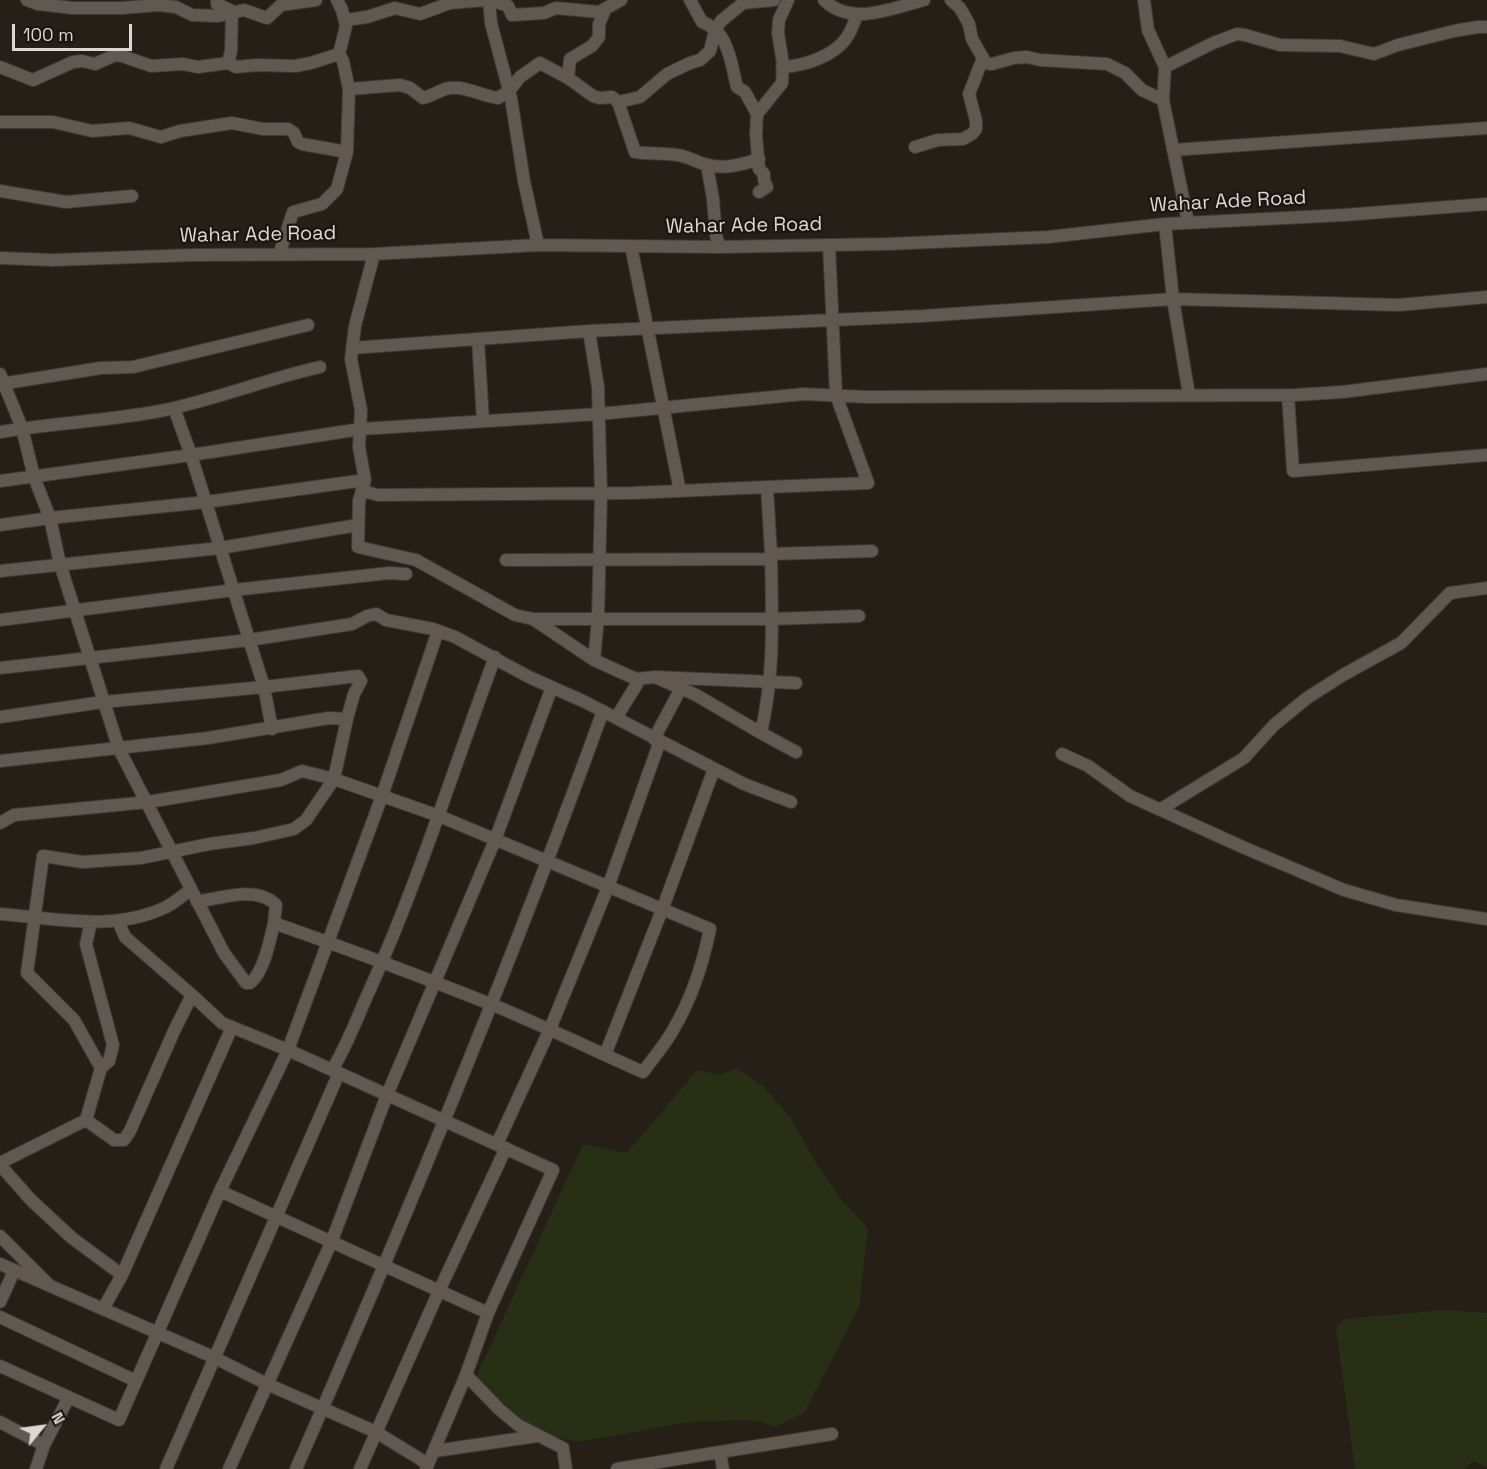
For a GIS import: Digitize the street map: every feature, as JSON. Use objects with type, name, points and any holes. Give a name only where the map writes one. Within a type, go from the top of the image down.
[{"type":"street","points":[[27,0],[38,4],[73,8],[158,5],[176,7],[192,15],[218,16],[232,11],[248,10],[267,18],[280,5],[316,0]]},
{"type":"street","points":[[217,0],[218,4],[232,11]]},
{"type":"street","points":[[279,255],[293,212],[322,204],[337,189],[347,152],[349,89],[343,61],[339,54],[339,47],[345,33],[345,20],[337,0]]},
{"type":"street","points":[[345,20],[367,17],[395,8],[420,15],[450,1],[488,0],[508,6],[512,15],[544,13],[556,8],[599,12],[621,0]]},
{"type":"street","points":[[488,0],[491,23],[509,91],[524,181],[538,246]]},
{"type":"street","points":[[690,0],[702,21],[710,24],[731,54],[737,87],[745,92],[757,114],[759,169],[764,174],[767,188],[759,192]]},
{"type":"street","points":[[618,102],[640,97],[667,74],[700,60],[710,51],[715,30],[728,14],[743,3],[774,0]]},
{"type":"street","points":[[757,114],[782,83],[781,42],[778,33],[779,20],[788,0]]},
{"type":"street","points":[[824,0],[841,13],[857,15],[924,0]]},
{"type":"street","points":[[1144,0],[1148,30],[1165,68],[1163,100],[1188,222]]},
{"type":"street","points":[[956,1],[969,24],[972,39],[984,63],[992,64],[1028,57],[1061,62],[1107,64],[1125,74],[1142,90],[1163,100]]},
{"type":"street","points":[[568,78],[570,59],[592,46],[599,38],[599,24],[605,10]]},
{"type":"street","points":[[228,63],[231,51],[232,11]]},
{"type":"street","points":[[782,67],[797,66],[837,49],[847,38],[857,15]]},
{"type":"street","points":[[1165,68],[1212,43],[1237,34],[1280,45],[1340,46],[1374,54],[1398,45],[1445,33],[1487,27]]},
{"type":"street","points":[[0,67],[33,80],[73,62],[82,61],[95,64],[115,55],[151,66],[183,64],[198,67],[228,63],[236,67],[296,66],[339,54]]},
{"type":"street","points":[[915,147],[938,140],[963,139],[976,129],[969,94],[983,58]]},
{"type":"street","points":[[349,89],[400,85],[410,88],[423,98],[451,88],[462,88],[498,98],[509,91],[519,77],[540,63],[568,78],[593,96],[612,97],[618,102],[635,152],[678,155],[690,157],[707,165],[731,167],[759,159]]},
{"type":"street","points":[[0,122],[53,122],[92,131],[129,128],[157,137],[232,123],[263,129],[288,129],[302,144],[347,152]]},
{"type":"street","points":[[1173,150],[1487,128]]},
{"type":"street","points":[[707,165],[719,247]]},
{"type":"street","points":[[0,191],[66,202],[132,196]]},
{"type":"street","name":"Wahar Ade Road","points":[[0,258],[52,260],[193,255],[374,254],[538,246],[829,245],[1048,237],[1188,222],[1344,215],[1487,204]]},
{"type":"street","points":[[1165,224],[1173,299],[1189,395]]},
{"type":"street","points":[[0,525],[363,486],[378,495],[601,493],[868,483],[836,395],[829,245]]},
{"type":"street","points":[[631,246],[680,490]]},
{"type":"street","points":[[374,254],[358,309],[351,359],[361,410],[359,447],[363,486],[359,501],[358,548],[416,560],[515,615],[533,620],[772,619],[859,616]]},
{"type":"street","points":[[352,348],[589,331],[922,316],[1173,299],[1399,305],[1487,297]]},
{"type":"street","points":[[0,914],[91,922],[118,921],[135,918],[194,896],[251,893],[261,895],[276,905],[267,950],[255,979],[246,983],[224,953],[194,896],[171,853],[148,802],[119,749],[60,564],[50,518],[34,477],[22,428],[2,380],[100,368],[133,367],[308,325]]},
{"type":"street","points":[[589,331],[598,387],[601,493],[598,619],[594,660]]},
{"type":"street","points":[[478,339],[483,421]]},
{"type":"street","points":[[0,432],[174,408],[320,367]]},
{"type":"street","points":[[0,481],[361,429],[599,414],[804,394],[867,397],[1288,395],[1342,392],[1487,374]]},
{"type":"street","points":[[1288,395],[1293,471],[1487,455]]},
{"type":"street","points":[[174,408],[264,687],[272,729]]},
{"type":"street","points":[[761,733],[769,700],[772,658],[771,556],[767,487]]},
{"type":"street","points":[[0,571],[220,548],[358,525]]},
{"type":"street","points":[[506,560],[771,556],[872,551]]},
{"type":"street","points":[[0,620],[234,590],[389,573],[406,574]]},
{"type":"street","points":[[1161,809],[1244,758],[1274,725],[1307,698],[1352,670],[1401,644],[1450,593],[1487,588]]},
{"type":"street","points":[[0,668],[249,640],[352,624],[367,616],[376,615],[386,620],[438,631],[495,657],[529,677],[603,711],[744,784],[791,802]]},
{"type":"street","points":[[533,620],[594,660],[636,679],[655,677],[796,682]]},
{"type":"street","points":[[0,1366],[119,1420],[220,1191],[288,1050],[382,796],[438,631]]},
{"type":"street","points":[[166,1469],[276,1216],[382,961],[439,816],[462,745],[495,657]]},
{"type":"street","points":[[0,717],[103,702],[358,676],[361,681],[354,694],[347,719],[334,779],[306,820],[294,829],[141,858],[83,862],[43,856],[27,972],[74,1020],[101,1068]]},
{"type":"street","points":[[655,677],[681,688],[796,752]]},
{"type":"street","points":[[616,718],[637,684],[636,679]]},
{"type":"street","points":[[229,1469],[331,1243],[387,1095],[495,840],[552,687]]},
{"type":"street","points":[[360,1469],[439,1291],[550,1029],[608,886],[657,740],[681,688]]},
{"type":"street","points":[[296,1469],[385,1266],[492,1005],[548,862],[603,711]]},
{"type":"street","points":[[0,761],[119,749],[272,729],[329,718],[347,719]]},
{"type":"street","points":[[1062,754],[1088,766],[1130,795],[1247,849],[1344,890],[1396,905],[1487,919]]},
{"type":"street","points":[[605,1055],[714,769]]},
{"type":"street","points":[[0,823],[15,814],[148,802],[281,780],[302,771],[334,779],[439,816],[710,929],[706,950],[681,1016],[673,1032],[643,1072],[492,1005],[433,984],[382,961],[274,923]]},
{"type":"street","points":[[0,1264],[213,1357],[267,1384],[376,1432],[427,1466],[466,1375],[489,1313],[554,1170],[232,1027],[213,1016],[192,994],[125,937],[118,921]]},
{"type":"street","points":[[91,922],[86,944],[113,1045],[109,1061],[101,1068],[86,1120],[0,1164],[31,1200],[72,1238],[122,1275]]},
{"type":"street","points":[[86,1120],[114,1140],[123,1140],[130,1131],[192,994]]},
{"type":"street","points":[[103,1309],[122,1275],[232,1027]]},
{"type":"street","points":[[220,1191],[489,1313]]},
{"type":"street","points":[[0,1236],[50,1287]]},
{"type":"street","points":[[0,1302],[14,1271]]},
{"type":"street","points":[[0,1317],[136,1381]]},
{"type":"street","points":[[466,1375],[518,1425],[563,1448],[566,1469]]},
{"type":"street","points":[[36,1469],[44,1445],[69,1397]]},
{"type":"street","points":[[0,1422],[44,1445]]},
{"type":"street","points":[[617,1469],[832,1434]]},
{"type":"street","points":[[435,1451],[537,1436]]},
{"type":"street","points":[[720,1452],[723,1469]]},
{"type":"green space","points":[[735,1068],[762,1085],[791,1118],[817,1165],[841,1199],[868,1228],[859,1308],[804,1413],[775,1427],[755,1420],[690,1422],[577,1442],[531,1430],[476,1377],[583,1144],[627,1153],[697,1070],[720,1075]]},
{"type":"green space","points":[[1446,1310],[1487,1313],[1487,1468],[1474,1461],[1464,1469],[1355,1469],[1336,1328],[1344,1319]]}]
